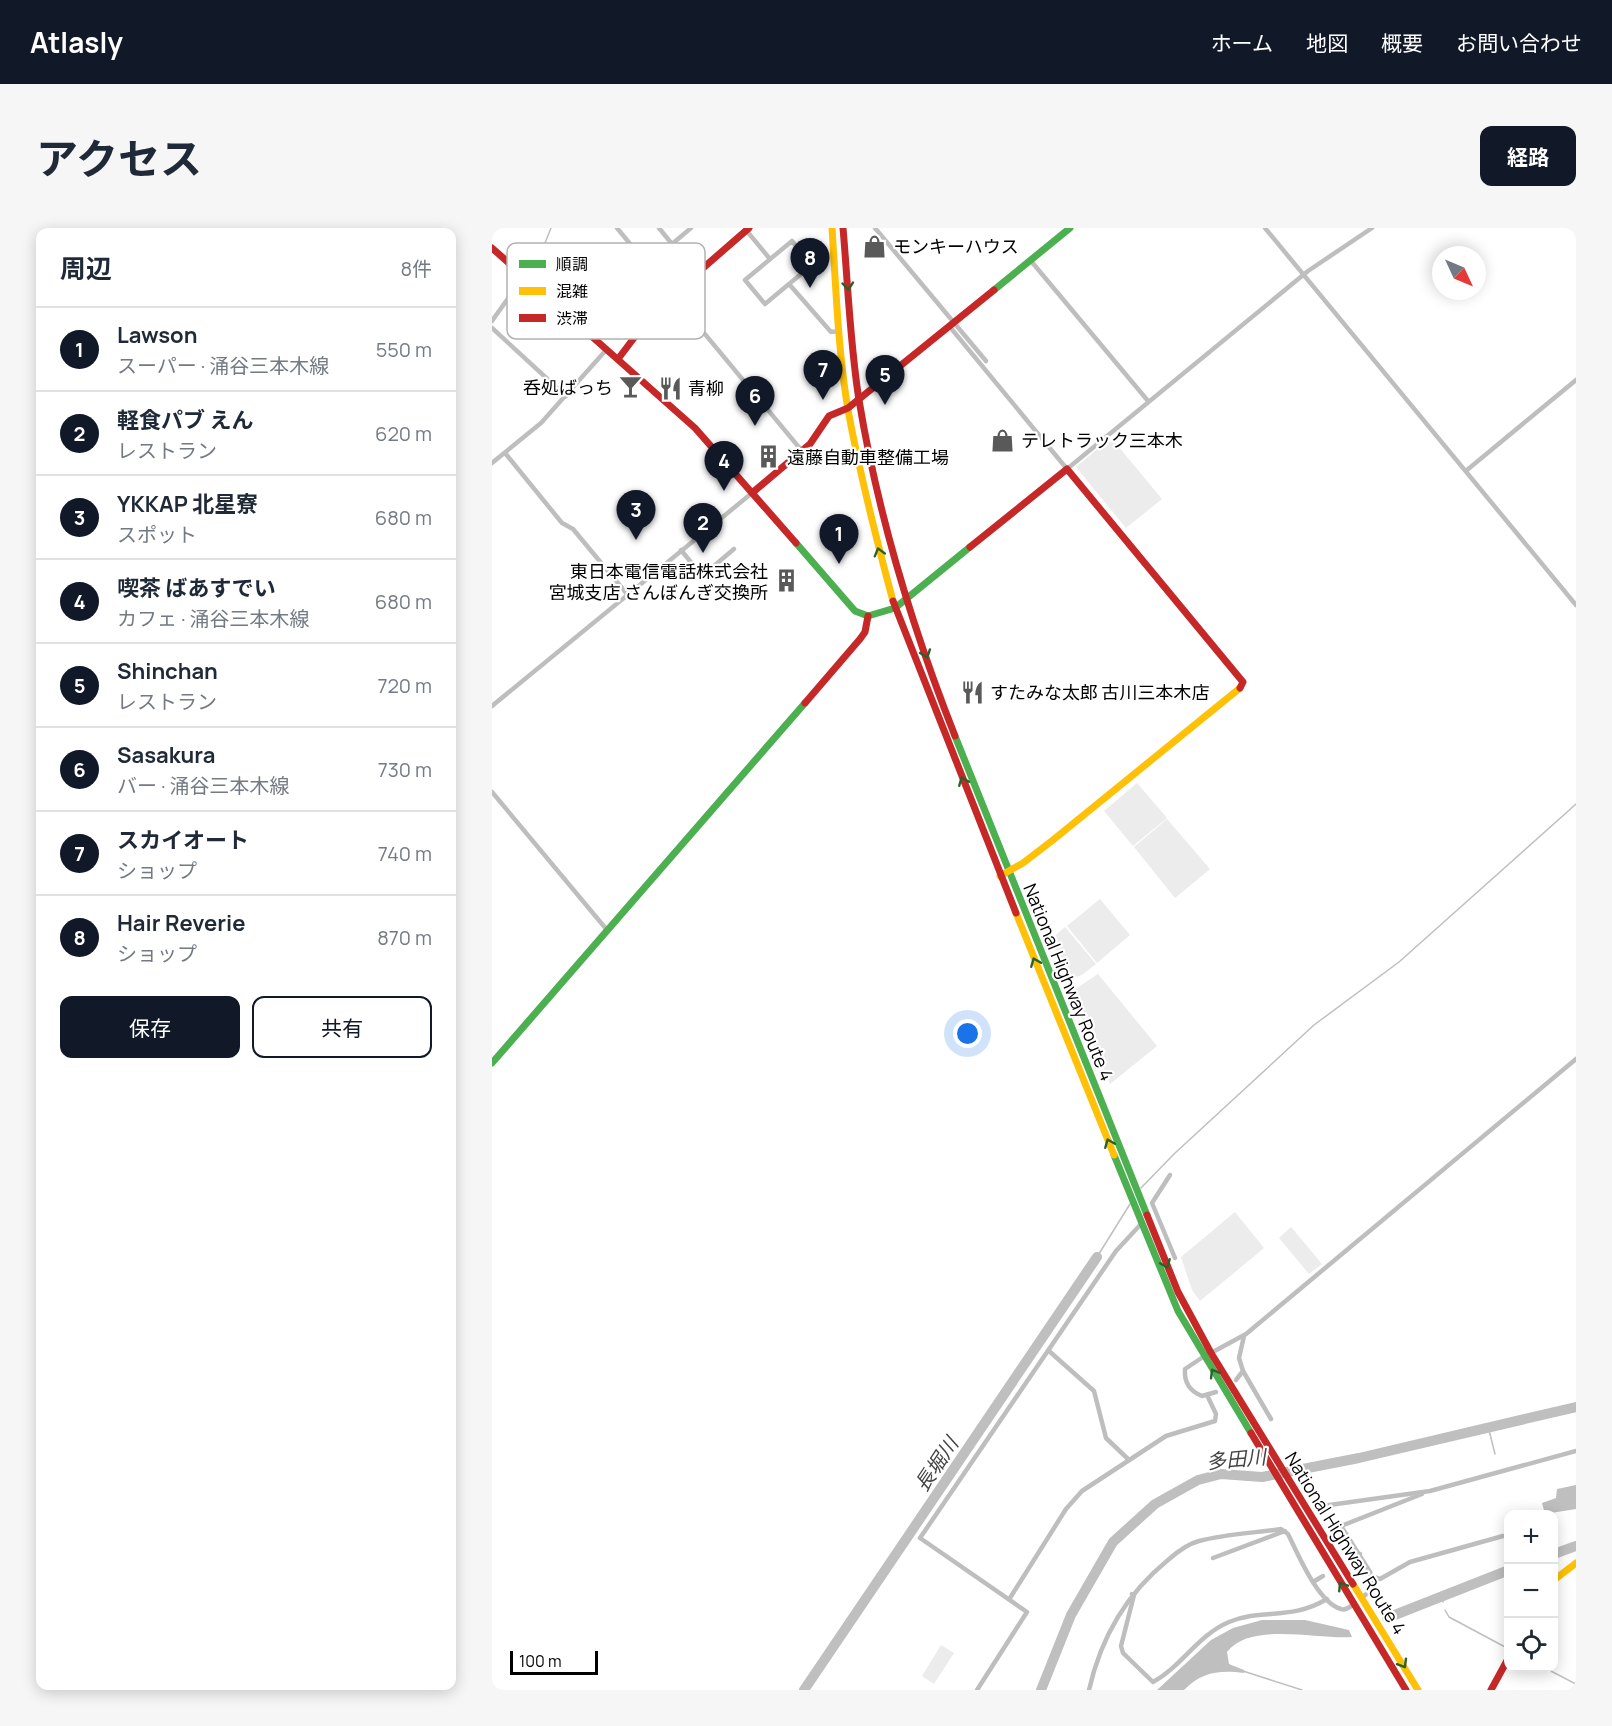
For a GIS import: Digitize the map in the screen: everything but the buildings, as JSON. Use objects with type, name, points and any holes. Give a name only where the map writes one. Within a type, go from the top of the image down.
[{"type":"main road","name":"National Highway Route 4","points":[[832,228],[839,331],[848,408],[869,514],[895,608],[1000,876],[1130,1197],[1178,1292],[1211,1353],[1363,1597],[1418,1690]]},
{"type":"main road","name":"National Highway Route 4","points":[[843,228],[859,398],[878,498],[906,599],[948,717],[1136,1189],[1144,1210],[1143,1221],[1178,1311],[1203,1357],[1406,1690]]},
{"type":"main road","points":[[752,493],[815,438],[824,421],[848,408],[1070,228]]},
{"type":"main road","points":[[705,265],[747,229]]},
{"type":"main road","points":[[492,248],[507,261]]},
{"type":"main road","points":[[596,339],[695,428],[844,602],[855,611],[868,616],[895,608],[1067,469],[1243,685],[1053,840],[1000,876]]},
{"type":"main road","points":[[618,358],[632,339]]},
{"type":"main road","points":[[492,1063],[860,639],[865,632],[868,616]]},
{"type":"main road","points":[[1558,1577],[1576,1563]]},
{"type":"main road","points":[[1491,1690],[1504,1666]]},
{"type":"street","points":[[617,228],[630,243]]},
{"type":"street","points":[[658,228],[671,243]]},
{"type":"street","points":[[673,243],[691,228]]},
{"type":"street","points":[[875,228],[1067,469],[1304,274],[1372,228]]},
{"type":"street","points":[[1265,228],[1467,470],[1576,605]]},
{"type":"street","points":[[747,229],[770,259]]},
{"type":"street","points":[[792,241],[812,265],[789,284],[765,304],[745,280],[792,241]]},
{"type":"street","points":[[1031,261],[1148,402]]},
{"type":"street","points":[[789,284],[831,332],[839,331]]},
{"type":"street","points":[[492,321],[507,300]]},
{"type":"street","points":[[952,325],[986,361]]},
{"type":"street","points":[[492,328],[566,396]]},
{"type":"street","points":[[705,335],[802,451]]},
{"type":"street","points":[[492,463],[541,423],[607,349]]},
{"type":"street","points":[[1467,470],[1576,380]]},
{"type":"street","points":[[505,453],[562,523],[573,529],[627,594]]},
{"type":"street","points":[[492,706],[752,493]]},
{"type":"street","points":[[681,550],[702,576],[734,549]]},
{"type":"street","points":[[492,792],[607,930]]},
{"type":"street","points":[[1211,1353],[1245,1334],[1576,1059]]},
{"type":"street","points":[[1170,1175],[1153,1199],[1158,1218],[1175,1258]]},
{"type":"street","points":[[977,1690],[1027,1612],[1010,1598],[920,1538],[1116,1251],[1143,1221],[1158,1218]]},
{"type":"street","points":[[1245,1334],[1239,1351],[1243,1371],[1271,1419]]},
{"type":"street","points":[[1049,1350],[1094,1391],[1106,1438],[1128,1460]]},
{"type":"street","points":[[1203,1357],[1191,1363],[1185,1369],[1184,1376],[1191,1390],[1202,1396],[1216,1392]]},
{"type":"street","points":[[1236,1380],[1243,1371]]},
{"type":"street","points":[[1010,1598],[1066,1509],[1082,1491],[1166,1436],[1215,1421],[1216,1414],[1207,1395]]},
{"type":"street","points":[[1363,1597],[1373,1588],[1371,1576],[1360,1554],[1341,1526],[1430,1491],[1576,1451]]},
{"type":"street","points":[[1315,1507],[1430,1491]]},
{"type":"street","points":[[1089,1690],[1107,1633],[1132,1594],[1151,1573],[1191,1544],[1281,1529],[1285,1531],[1313,1582],[1327,1599],[1342,1610],[1354,1604]]},
{"type":"street","points":[[1213,1558],[1285,1531]]},
{"type":"street","points":[[1371,1576],[1380,1579],[1410,1562],[1503,1536]]},
{"type":"street","points":[[1352,1559],[1360,1554]]},
{"type":"street","points":[[1313,1582],[1323,1576]]},
{"type":"street","points":[[1132,1594],[1134,1595],[1121,1646],[1123,1653],[1153,1682],[1195,1645],[1229,1622],[1247,1617],[1300,1612],[1327,1599]]},
{"type":"shaded area","points":[[1108,440],[1110,442],[1113,440],[1162,499],[1126,528],[1076,467]]},
{"type":"shaded area","points":[[1137,783],[1167,818],[1133,846],[1104,811]]},
{"type":"shaded area","points":[[1167,819],[1210,869],[1175,898],[1134,847]]},
{"type":"shaded area","points":[[1100,899],[1130,935],[1097,963],[1067,926]]},
{"type":"shaded area","points":[[1065,927],[1096,964],[1082,975],[1067,980],[1051,939]]},
{"type":"shaded area","points":[[1098,974],[1157,1046],[1110,1084],[1071,992]]},
{"type":"shaded area","points":[[1235,1212],[1264,1248],[1200,1301],[1192,1290],[1181,1257]]},
{"type":"shaded area","points":[[1291,1227],[1322,1264],[1309,1274],[1279,1238]]},
{"type":"shaded area","points":[[1576,1485],[1576,1509],[1558,1512],[1558,1510],[1544,1510],[1542,1503],[1556,1498],[1557,1489]]},
{"type":"shaded area","points":[[1262,1620],[1305,1620],[1349,1630],[1352,1637],[1268,1634],[1252,1637],[1238,1643],[1227,1652],[1229,1664],[1244,1670],[1244,1673],[1211,1674],[1197,1679],[1184,1690],[1157,1690],[1211,1640],[1233,1628]]},
{"type":"shaded area","points":[[941,1645],[954,1653],[934,1684],[922,1676]]},
{"type":"waterway","points":[[545,243],[551,228]]},
{"type":"waterway","points":[[1141,1188],[1174,1154],[1314,1025],[1399,962],[1576,804]]},
{"type":"waterway","points":[[1097,1257],[1130,1204]]},
{"type":"waterway","name":"長堀川","points":[[804,1690],[1097,1257]]},
{"type":"waterway","name":"多田川","points":[[1041,1690],[1071,1615],[1113,1542],[1155,1504],[1198,1480],[1221,1474],[1262,1477],[1359,1458],[1576,1407]]},
{"type":"waterway","points":[[1488,1426],[1495,1454]]},
{"type":"waterway","points":[[1558,1553],[1576,1546]]},
{"type":"waterway","points":[[1387,1618],[1504,1572]]},
{"type":"waterway","points":[[1440,1595],[1443,1602]]},
{"type":"waterway","points":[[1445,1610],[1449,1617],[1504,1646]]},
{"type":"waterway","points":[[1243,1671],[1302,1690]]},
{"type":"waterway","points":[[1553,1672],[1576,1684]]},
{"type":"traffic: fast","points":[[994,290],[1070,228]]},
{"type":"traffic: fast","points":[[796,543],[855,611],[868,616],[895,608],[970,547]]},
{"type":"traffic: fast","points":[[492,1063],[805,703]]},
{"type":"traffic: fast","points":[[955,736],[1147,1215]]},
{"type":"traffic: fast","points":[[1114,1155],[1178,1311],[1251,1433]]},
{"type":"traffic: slow","points":[[832,228],[840,342],[848,410],[893,601]]},
{"type":"traffic: slow","points":[[1000,876],[1023,863],[1053,840],[1240,688]]},
{"type":"traffic: slow","points":[[1016,913],[1114,1155]]},
{"type":"traffic: slow","points":[[1558,1577],[1576,1563]]},
{"type":"traffic: slow","points":[[1353,1584],[1418,1690]]},
{"type":"traffic: jam","points":[[705,266],[749,228]]},
{"type":"traffic: jam","points":[[843,228],[856,379],[876,486],[911,612],[955,736]]},
{"type":"traffic: jam","points":[[492,248],[507,261]]},
{"type":"traffic: jam","points":[[752,493],[810,444],[829,416],[848,408],[994,290]]},
{"type":"traffic: jam","points":[[595,339],[695,428],[796,543]]},
{"type":"traffic: jam","points":[[618,359],[633,339]]},
{"type":"traffic: jam","points":[[970,547],[1067,469],[1243,682],[1240,688]]},
{"type":"traffic: jam","points":[[893,601],[1016,913]]},
{"type":"traffic: jam","points":[[805,703],[860,639],[865,632],[868,616]]},
{"type":"traffic: jam","points":[[1147,1215],[1178,1292],[1211,1353],[1353,1584]]},
{"type":"traffic: jam","points":[[1251,1433],[1406,1690]]},
{"type":"traffic: jam","points":[[1491,1690],[1504,1666]]},
{"type":"place","name":"モンキーハウス","points":[[875,246]]},
{"type":"place","name":"Hair Reverie","points":[[810,288]]},
{"type":"place","name":"呑処ばっち","points":[[631,387]]},
{"type":"place","name":"青柳","points":[[670,388]]},
{"type":"place","name":"スカイオート","points":[[823,400]]},
{"type":"place","name":"Shinchan","points":[[885,405]]},
{"type":"place","name":"Sasakura","points":[[755,426]]},
{"type":"place","name":"テレトラック三本木","points":[[1003,440]]},
{"type":"place","name":"遠藤自動車整備工場","points":[[769,457]]},
{"type":"place","name":"喫茶 ばあすでい","points":[[724,491]]},
{"type":"place","name":"YKKAP 北星寮","points":[[636,540]]},
{"type":"place","name":"軽食パブ えん","points":[[703,553]]},
{"type":"place","name":"Lawson","points":[[839,564]]},
{"type":"place","name":"東日本電信電話株式会社 宮城支店 さんぼんぎ交換所","points":[[786,581]]},
{"type":"place","name":"すたみな太郎 古川三本木店","points":[[972,692]]}]
